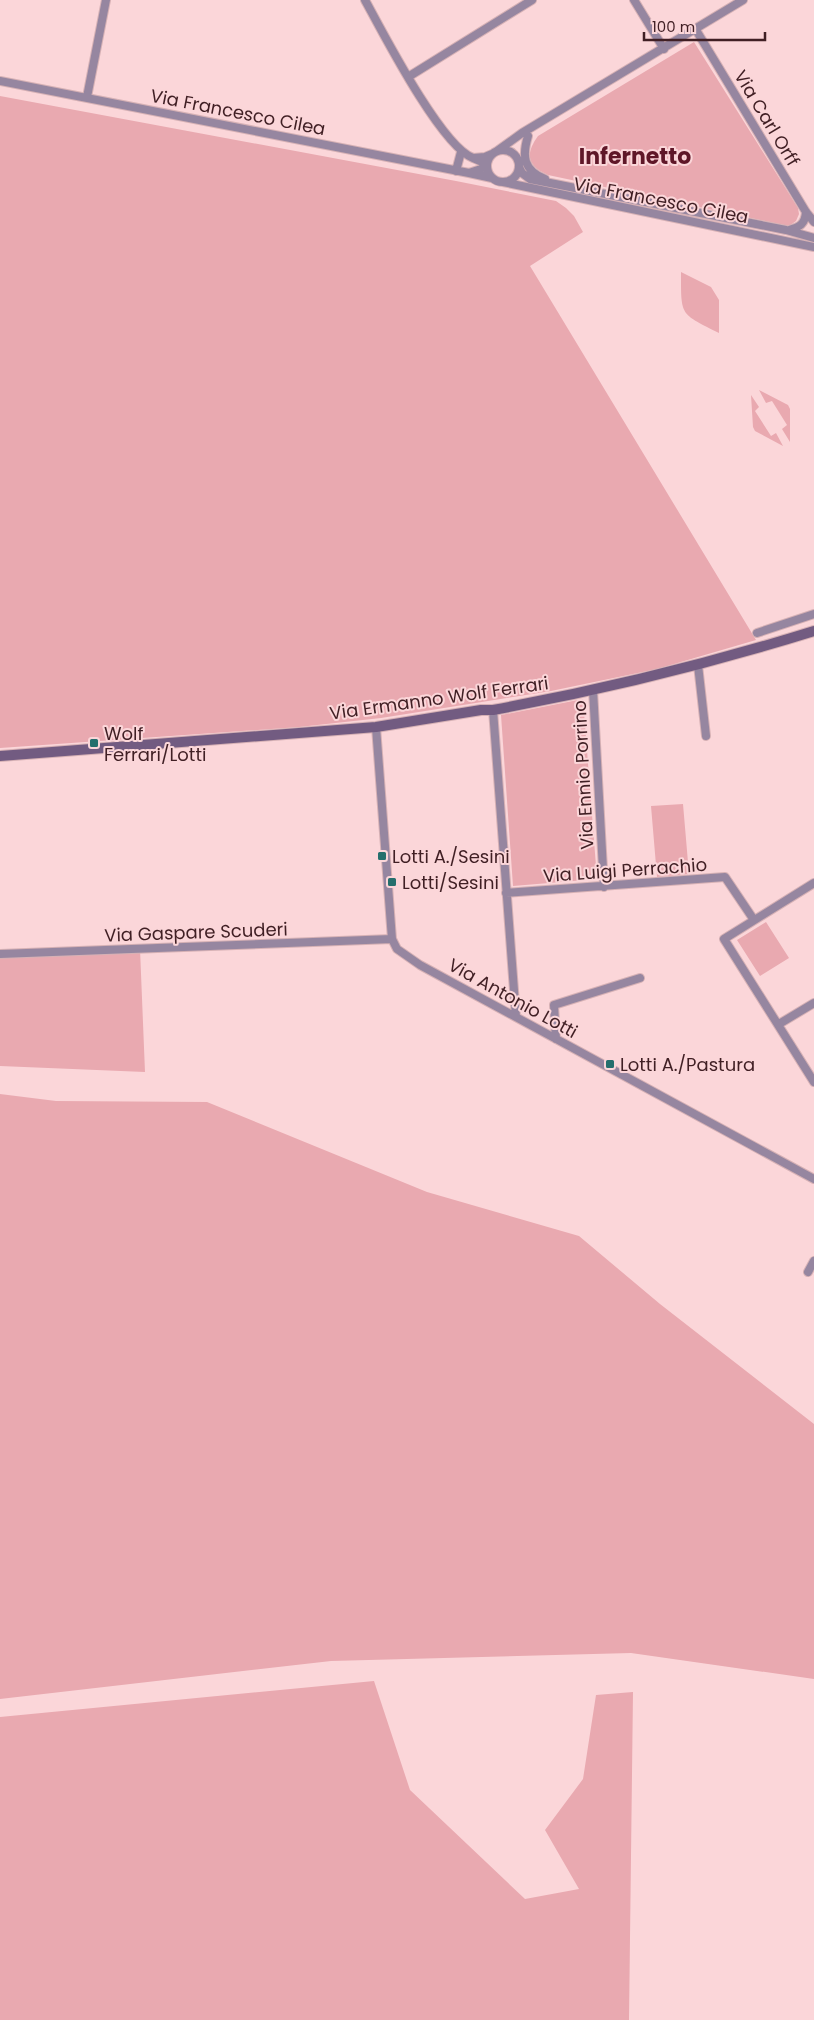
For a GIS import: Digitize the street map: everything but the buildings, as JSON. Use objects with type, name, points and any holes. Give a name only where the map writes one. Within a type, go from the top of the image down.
[{"type":"street","points":[[87,98],[106,0]]},
{"type":"street","points":[[365,0],[408,77],[450,140],[461,152],[487,164]]},
{"type":"street","points":[[408,77],[532,0]]},
{"type":"street","points":[[634,0],[664,49]]},
{"type":"street","points":[[473,158],[486,157],[495,152],[522,133],[540,124],[743,0]]},
{"type":"street","name":"Via Carl Orff","points":[[696,30],[814,224]]},
{"type":"street","name":"Via Francesco Cilea","points":[[0,80],[492,178]]},
{"type":"street","points":[[487,164],[492,178],[502,182],[516,176],[518,163],[528,136],[540,124]]},
{"type":"street","name":"Via Francesco Cilea","points":[[528,136],[523,153],[525,161],[538,177],[552,182]]},
{"type":"street","points":[[469,173],[481,170],[495,152],[507,150],[512,152],[518,163]]},
{"type":"street","points":[[456,171],[461,152]]},
{"type":"street","name":"Via Francesco Cilea","points":[[502,182],[814,246],[814,238],[786,230],[530,179],[522,174],[518,163]]},
{"type":"street","points":[[786,230],[802,225],[806,212]]},
{"type":"street","points":[[757,633],[814,614]]},
{"type":"street","name":"Via Ermanno Wolf Ferrari","points":[[0,756],[376,727],[481,710],[493,710],[593,690],[698,665],[814,631]]},
{"type":"street","points":[[698,665],[706,736]]},
{"type":"street","name":"Via Ennio Porrino","points":[[593,690],[604,887]]},
{"type":"street","points":[[493,710],[516,1017]]},
{"type":"street","points":[[376,727],[392,939]]},
{"type":"street","name":"Via Luigi Perrachio","points":[[506,893],[725,877],[754,920]]},
{"type":"street","points":[[814,883],[724,939],[814,1082]]},
{"type":"street","name":"Via Gaspare Scuderi","points":[[0,954],[392,939]]},
{"type":"street","name":"Via Antonio Lotti","points":[[392,939],[397,950],[420,965],[814,1178]]},
{"type":"street","points":[[556,1039],[554,1005],[640,978]]},
{"type":"street","points":[[779,1024],[814,1003]]},
{"type":"street","points":[[808,1272],[814,1261]]},
{"type":"shaded area","points":[[694,42],[798,208],[799,214],[796,221],[789,226],[548,175],[536,168],[532,163],[530,159],[531,148],[538,136]]},
{"type":"shaded area","points":[[0,96],[456,181],[556,201],[566,208],[574,216],[583,232],[530,266],[756,640],[657,669],[551,691],[381,718],[299,727],[0,748]]},
{"type":"shaded area","points":[[681,272],[711,287],[719,300],[719,333],[690,317],[685,312],[681,298]]},
{"type":"shaded area","points":[[759,390],[788,405],[790,409],[790,442],[782,429],[787,425],[772,401],[766,403]]},
{"type":"shaded area","points":[[751,395],[759,407],[755,411],[771,436],[776,433],[783,446],[755,431],[753,427]]},
{"type":"shaded area","points":[[583,699],[597,879],[513,886],[501,715]]},
{"type":"shaded area","points":[[683,804],[689,874],[657,877],[651,806]]},
{"type":"shaded area","points":[[766,922],[789,958],[760,976],[737,940]]},
{"type":"shaded area","points":[[140,949],[145,1072],[0,1066],[0,954]]},
{"type":"shaded area","points":[[0,1094],[56,1101],[207,1102],[427,1192],[579,1236],[660,1304],[814,1424],[814,1679],[631,1653],[331,1661],[0,1699]]},
{"type":"shaded area","points":[[374,1681],[410,1790],[525,1899],[579,1889],[545,1830],[583,1779],[596,1695],[633,1692],[629,2020],[0,2020],[0,1717]]},
{"type":"place","name":"Wolf Ferrari/Lotti","points":[[94,743]]},
{"type":"place","name":"Lotti A./Sesini","points":[[382,856]]},
{"type":"place","name":"Lotti/Sesini","points":[[392,882]]},
{"type":"place","name":"Lotti A./Pastura","points":[[610,1064]]},
{"type":"district","name":"Infernetto","points":[[635,156]]}]
